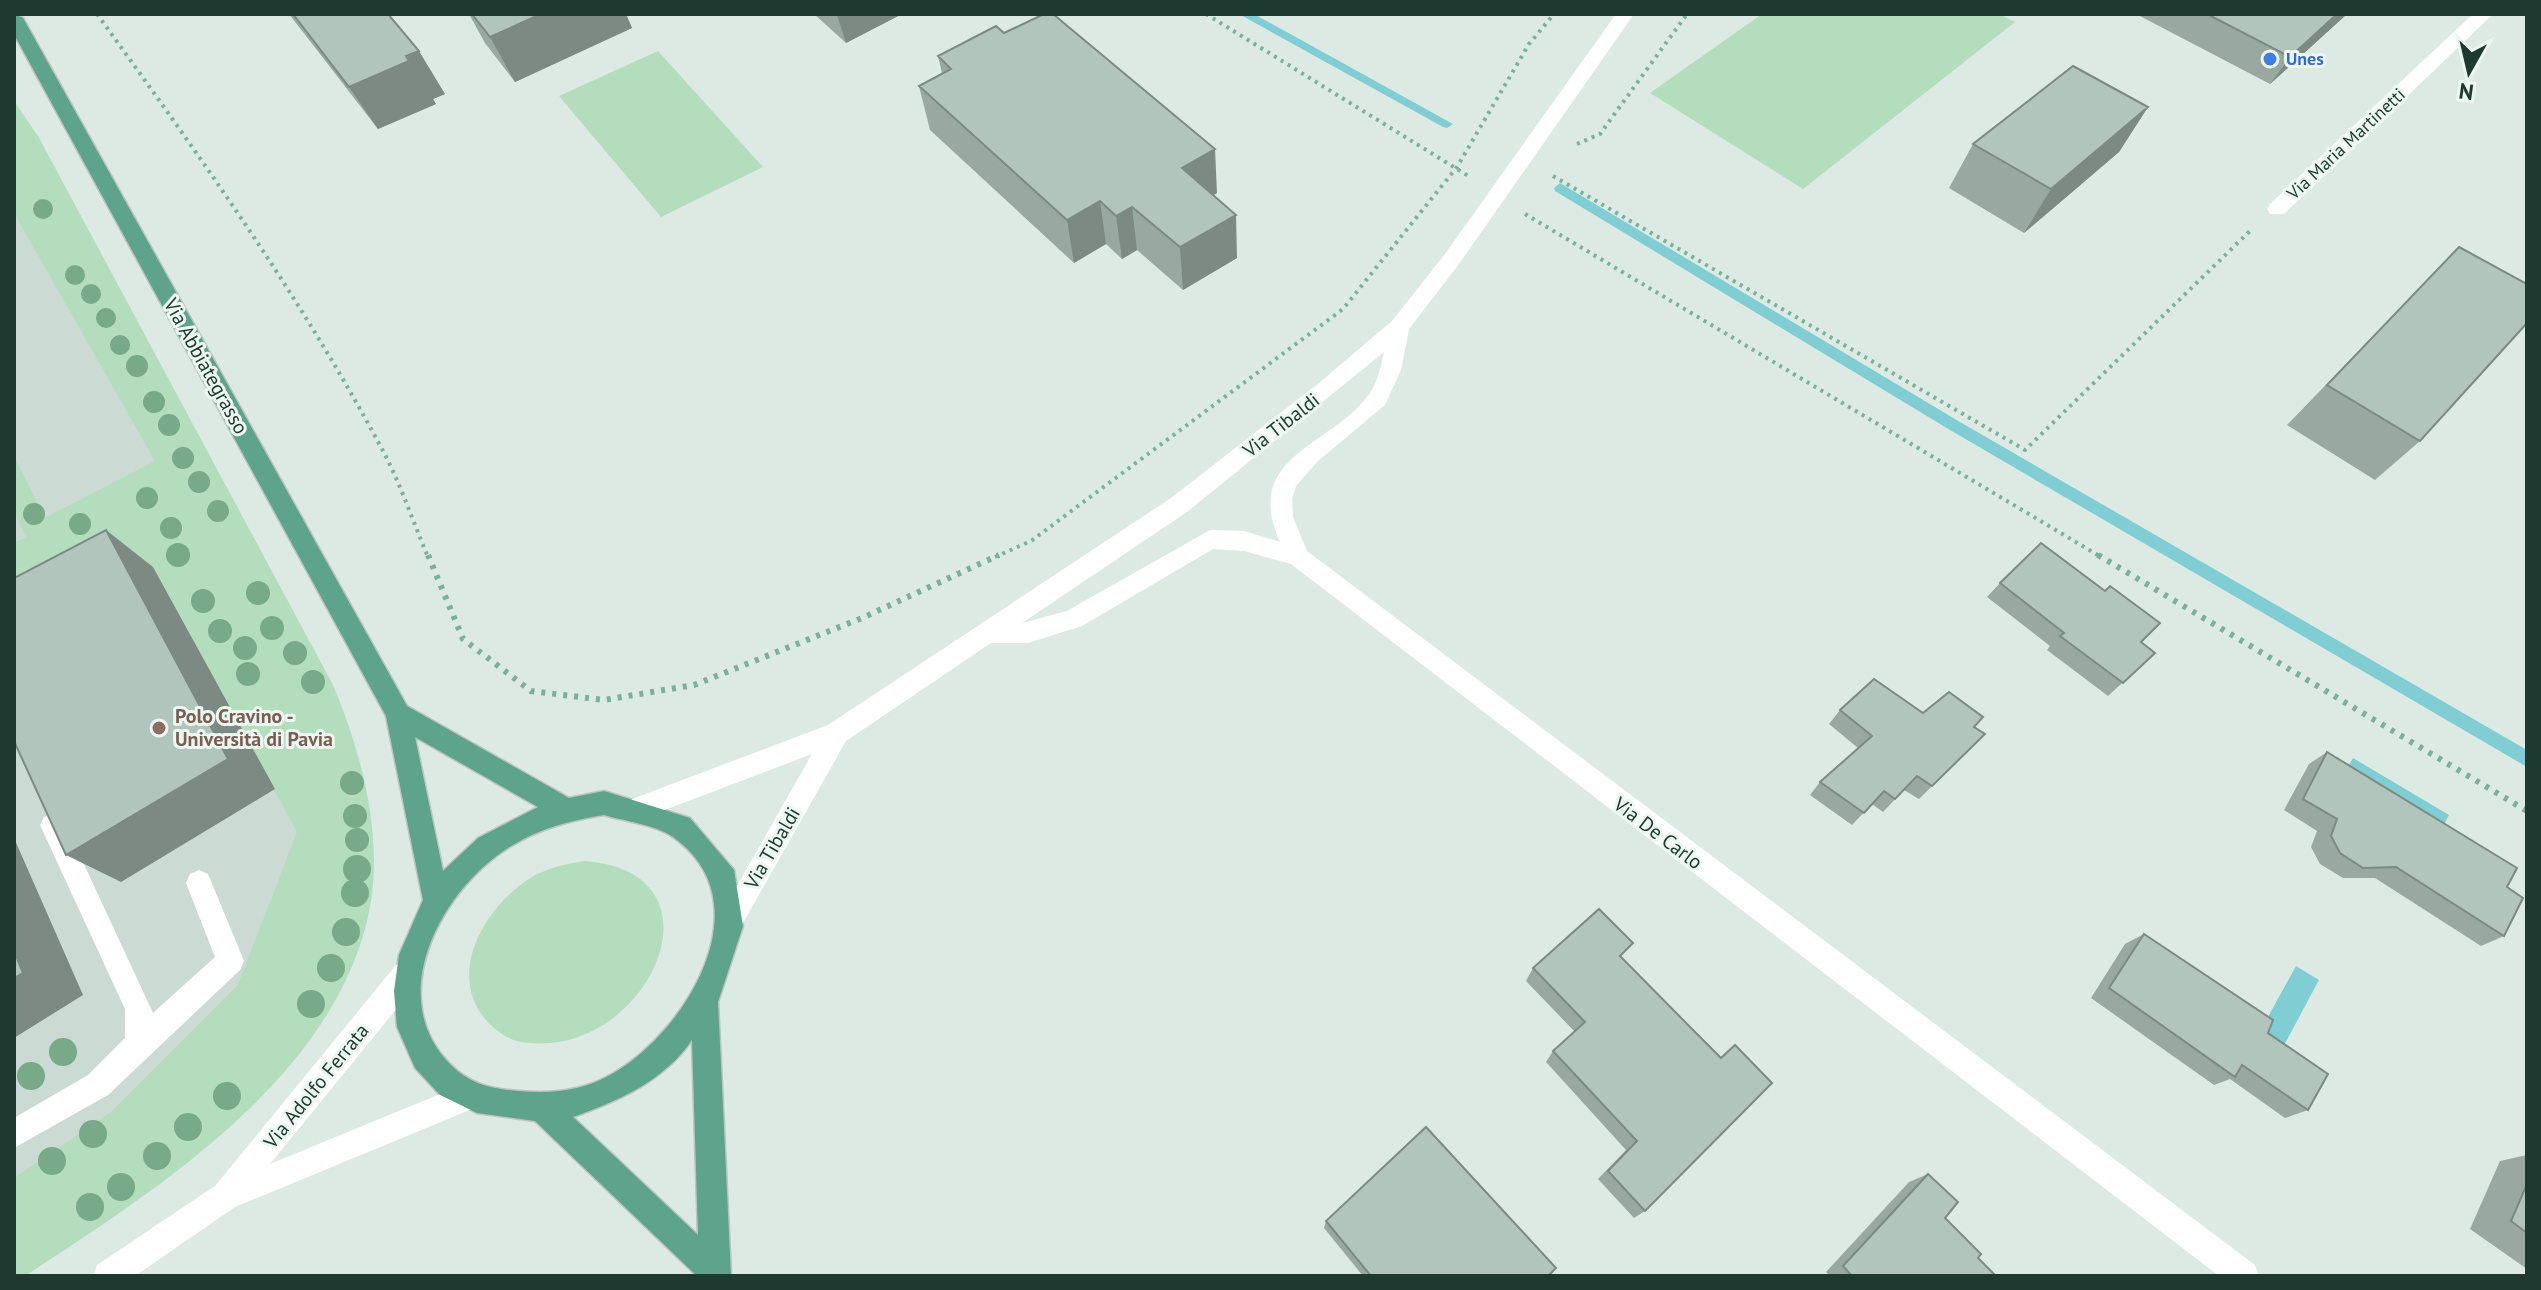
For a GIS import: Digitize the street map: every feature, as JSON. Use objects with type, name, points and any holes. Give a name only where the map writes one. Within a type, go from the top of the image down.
[{"type":"main road","name":"Via Abbiategrasso","points":[[14,18],[21,47],[398,714],[436,900]]},
{"type":"main road","points":[[398,714],[565,809]]},
{"type":"main road","points":[[604,803],[641,807],[677,821],[706,846],[725,880],[730,921],[724,963],[705,1004],[676,1044],[637,1075],[592,1098],[544,1110],[505,1109],[467,1097],[430,1067],[409,1025],[406,975],[416,937],[436,900],[471,859],[515,827],[565,809],[604,803]]},
{"type":"main road","points":[[705,1004],[716,1272]]},
{"type":"main road","points":[[544,1110],[716,1272]]},
{"type":"street","name":"Via Tibaldi","points":[[641,807],[837,733],[1179,505],[1327,389],[1399,327],[1452,259],[1494,195],[1625,14]]},
{"type":"street","name":"Via Maria Martinetti","points":[[2277,209],[2484,14]]},
{"type":"street","points":[[1298,557],[1281,516],[1280,497],[1286,478],[1372,406],[1391,373],[1399,327]]},
{"type":"street","points":[[985,633],[1028,633],[1074,619],[1210,539],[1244,541],[1298,557]]},
{"type":"street","name":"Via De Carlo","points":[[1298,557],[2244,1276]]},
{"type":"street","name":"Via Tibaldi","points":[[730,921],[837,733]]},
{"type":"street","points":[[39,796],[139,1008],[139,1044]]},
{"type":"street","points":[[14,1134],[98,1085],[230,961],[199,883]]},
{"type":"street","name":"Via Adolfo Ferrata","points":[[225,1197],[406,975]]},
{"type":"street","name":"Via Adolfo Ferrata","points":[[108,1276],[225,1197],[467,1097]]},
{"type":"path","points":[[97,14],[275,269],[384,453],[463,639],[531,691],[604,700],[694,685],[862,618],[1031,541],[1343,309],[1457,167],[1529,44],[1554,14]]},
{"type":"path","points":[[1206,14],[1457,167],[1494,195],[2527,811]]},
{"type":"path","points":[[1567,148],[1600,134],[1687,14]]},
{"type":"path","points":[[1550,174],[2025,450],[2254,226]]},
{"type":"shaded area","name":"Polo Cravino - Università di Pavia","points":[[14,195],[297,708],[309,931],[14,1228]]},
{"type":"green space","points":[[1762,14],[1999,14],[2015,22],[1803,189],[1650,93]]},
{"type":"green space","points":[[658,51],[763,167],[661,217],[559,96]]},
{"type":"green space","points":[[14,101],[38,136],[333,685],[362,771],[373,832],[374,862],[367,921],[346,979],[315,1032],[276,1082],[230,1127],[180,1169],[25,1276],[14,1276],[14,1178],[111,1112],[238,985],[297,832],[153,567],[14,641],[14,543],[26,537],[14,512],[14,456],[45,518],[155,461],[14,213]]},
{"type":"green space","points":[[584,861],[630,872],[655,896],[663,928],[656,963],[636,996],[605,1024],[566,1040],[522,1042],[512,1039],[490,1024],[474,1002],[469,982],[470,961],[476,941],[486,922],[515,889],[544,871]]},
{"type":"water","points":[[2353,758],[2449,815],[2441,831],[2344,774]]},
{"type":"water","points":[[2296,966],[2319,980],[2281,1051],[2258,1035]]},
{"type":"building","points":[[293,14],[388,14],[419,51],[406,56],[409,61],[349,87]]},
{"type":"building","points":[[472,14],[541,14],[490,37]]},
{"type":"building","points":[[1044,14],[1053,14],[1215,149],[1182,168],[1236,215],[1180,247],[1132,207],[1116,216],[1100,201],[1067,220],[919,86],[951,69],[938,56],[996,26],[1004,33]]},
{"type":"building","points":[[2207,14],[2337,14],[2290,57]]},
{"type":"building","points":[[2073,66],[2148,107],[2051,189],[1973,144]]},
{"type":"building","points":[[2459,247],[2527,284],[2527,323],[2420,441],[2327,385]]},
{"type":"building","points":[[106,530],[228,759],[66,855],[14,741],[14,578]]},
{"type":"building","points":[[2041,543],[2105,591],[2110,586],[2160,623],[2141,642],[2155,653],[2123,683],[2060,636],[2064,633],[2000,583]]},
{"type":"building","points":[[1874,679],[1923,713],[1949,692],[1983,717],[1974,727],[1985,734],[1932,786],[1917,776],[1895,799],[1884,791],[1864,813],[1820,782],[1872,736],[1840,710]]},
{"type":"building","points":[[2327,752],[2517,868],[2507,887],[2523,898],[2504,936],[2396,867],[2363,868],[2340,853],[2331,836],[2337,819],[2303,799]]},
{"type":"building","points":[[1599,909],[1633,943],[1620,956],[1695,1032],[1721,1058],[1735,1045],[1772,1083],[1645,1211],[1608,1171],[1637,1141],[1553,1051],[1585,1022],[1533,968]]},
{"type":"building","points":[[2144,934],[2273,1020],[2268,1033],[2328,1074],[2308,1110],[2242,1065],[2235,1077],[2109,988]]},
{"type":"building","points":[[14,951],[23,973],[14,978]]},
{"type":"building","points":[[1426,1127],[1556,1268],[1548,1276],[1371,1276],[1326,1221]]},
{"type":"building","points":[[1928,1174],[1958,1202],[1945,1218],[1981,1254],[1978,1258],[1996,1276],[1852,1276],[1843,1266]]},
{"type":"building","points":[[2527,1184],[2527,1233],[2511,1221]]},
{"type":"waterway","points":[[1245,14],[1447,124]]},
{"type":"waterway","points":[[1560,188],[1955,426],[2527,759]]},
{"type":"place","name":"Unes","points":[[2270,59]]},
{"type":"place","name":"Polo Cravino - Università di Pavia","points":[[159,728]]}]
